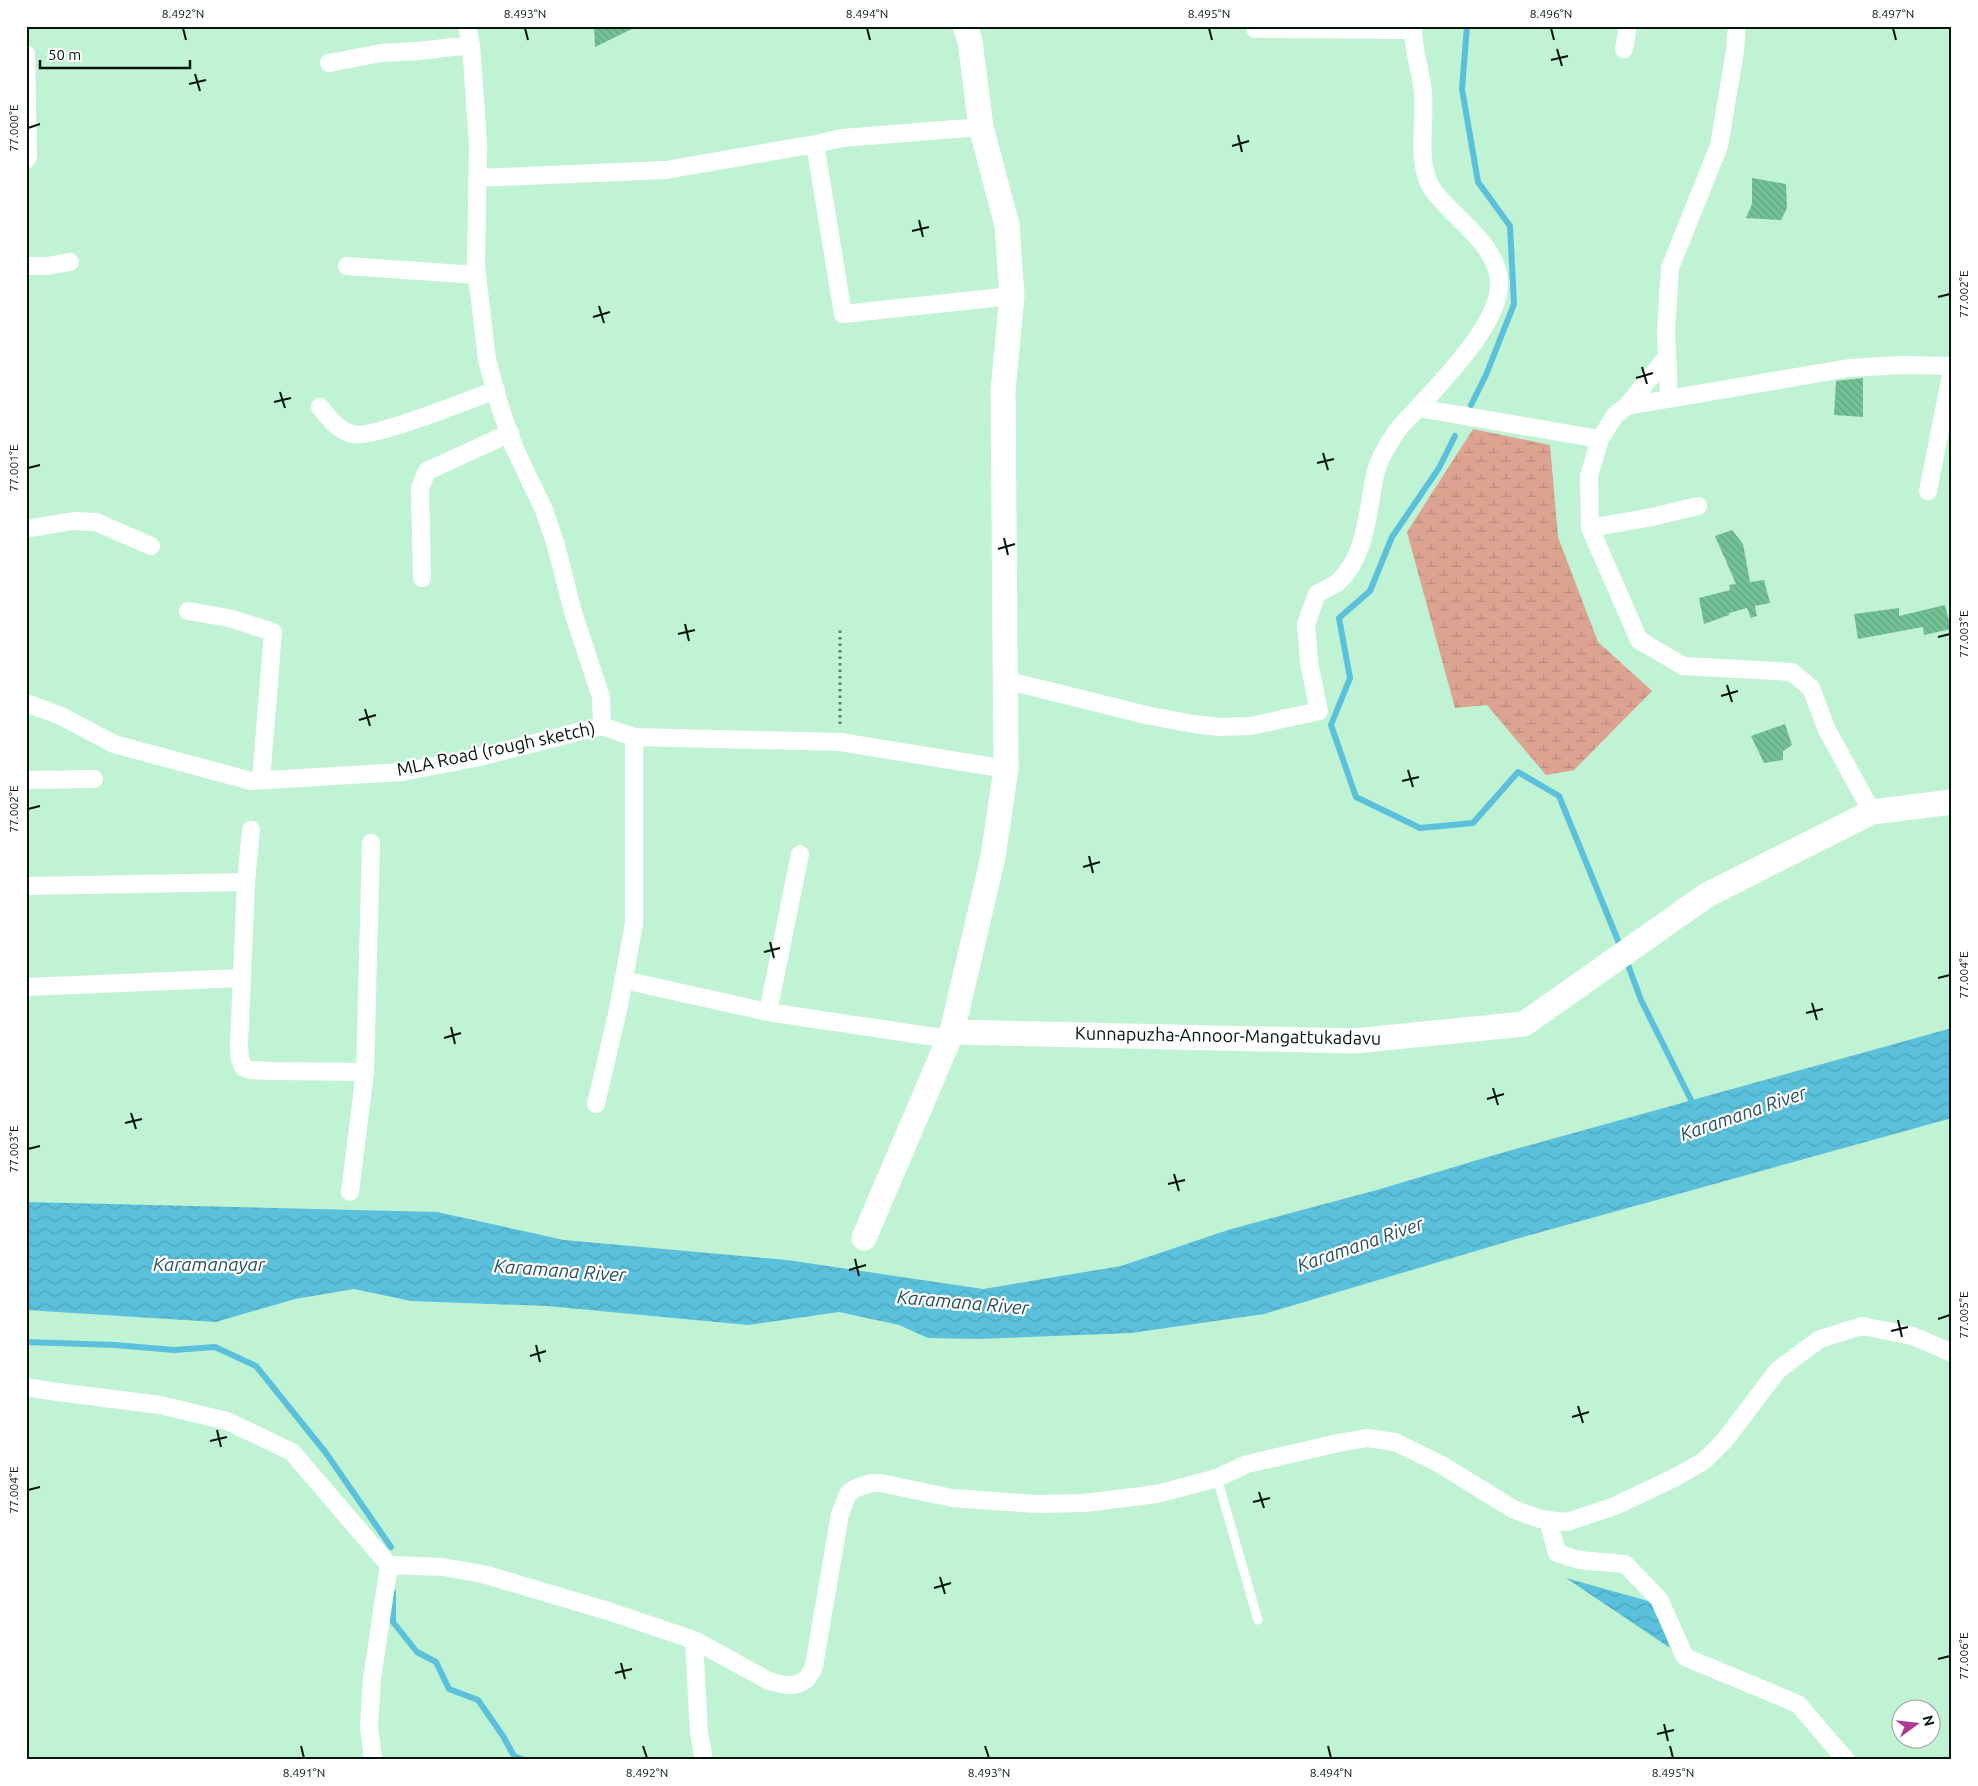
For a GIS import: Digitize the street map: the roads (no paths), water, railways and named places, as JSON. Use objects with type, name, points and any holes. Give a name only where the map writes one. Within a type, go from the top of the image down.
[{"type":"street","points":[[467,26],[471,45],[478,144],[477,275],[487,360],[510,433],[544,510],[556,545],[573,612],[601,697],[602,726]]},
{"type":"street","points":[[864,1238],[950,1035],[993,857],[1006,769],[1003,390],[1012,296],[1007,225],[982,127],[970,42],[965,26]]},
{"type":"street","points":[[1624,49],[1628,26]]},
{"type":"street","points":[[1669,398],[1666,332],[1670,268],[1719,146],[1735,50],[1737,26]]},
{"type":"street","points":[[1005,680],[1146,715],[1220,727],[1252,726],[1319,711],[1309,663],[1306,624],[1317,594],[1336,583],[1350,567],[1361,546],[1377,468],[1393,435],[1478,337],[1494,311],[1499,293],[1499,279],[1493,261],[1476,235],[1432,189],[1425,169],[1422,137],[1424,95],[1413,28],[1255,29]]},
{"type":"street","points":[[329,63],[381,53],[471,45]]},
{"type":"street","points":[[26,160],[28,156],[27,58]]},
{"type":"street","points":[[477,178],[666,170],[842,138],[982,127]]},
{"type":"street","points":[[815,144],[843,314],[1012,296]]},
{"type":"street","points":[[26,266],[48,266],[70,262]]},
{"type":"street","points":[[347,266],[477,275]]},
{"type":"street","points":[[1667,357],[1627,406],[1615,415],[1600,439],[1589,476],[1590,528],[1639,640],[1682,666],[1792,672],[1811,688],[1827,730],[1872,812]]},
{"type":"street","points":[[1627,406],[1849,368],[1902,365],[1952,368],[1928,491]]},
{"type":"street","points":[[320,407],[336,426],[353,435],[382,431],[496,390]]},
{"type":"street","points":[[1418,408],[1600,439]]},
{"type":"street","points":[[422,578],[420,488],[426,471],[510,433]]},
{"type":"street","points":[[1590,528],[1652,517],[1698,506]]},
{"type":"street","points":[[26,529],[73,521],[96,522],[122,531],[151,546]]},
{"type":"street","points":[[188,611],[228,618],[273,632],[261,780]]},
{"type":"street","name":"MLA Road (rough sketch)","points":[[26,703],[61,716],[114,744],[251,781],[402,772],[475,758],[602,726],[634,737],[840,742],[1006,769]]},
{"type":"street","points":[[596,1104],[624,980],[634,924],[634,737]]},
{"type":"street","points":[[26,780],[94,780]]},
{"type":"street","name":"Kunnapuzha-Annoor-Mangattukadavu","points":[[950,1035],[1354,1041],[1524,1024],[1707,895],[1872,812],[1952,802]]},
{"type":"street","points":[[251,830],[246,882],[239,1046],[243,1067],[250,1070],[273,1071],[365,1072]]},
{"type":"street","points":[[350,1192],[365,1072],[371,842]]},
{"type":"street","points":[[768,1012],[800,854]]},
{"type":"street","points":[[26,886],[246,882]]},
{"type":"street","points":[[26,987],[242,978]]},
{"type":"street","points":[[624,980],[768,1012],[950,1035]]},
{"type":"street","points":[[26,1387],[160,1405],[227,1420],[292,1452],[389,1565],[443,1567],[483,1574],[608,1611],[694,1640],[769,1681],[782,1685],[797,1685],[811,1675],[814,1666],[840,1514],[848,1494],[864,1484],[881,1483],[952,1498],[1036,1504],[1085,1502],[1157,1494],[1217,1478],[1247,1464],[1367,1438],[1395,1442],[1440,1464],[1513,1509],[1540,1519],[1567,1522],[1615,1506],[1704,1462],[1725,1440],[1778,1370],[1820,1339],[1862,1326],[1914,1336],[1952,1353]]},
{"type":"street","points":[[1548,1520],[1557,1553],[1579,1560],[1625,1564],[1659,1599],[1685,1656],[1798,1704],[1846,1760]]},
{"type":"street","points":[[372,1760],[369,1726],[372,1679],[389,1565]]},
{"type":"street","points":[[694,1640],[699,1733],[704,1760]]},
{"type":"lane","points":[[1217,1478],[1258,1620]]},
{"type":"water","name":"Karamanayar","points":[[1952,1028],[1952,1118],[1516,1239],[1264,1314],[1131,1333],[979,1339],[928,1338],[899,1325],[839,1312],[748,1325],[547,1306],[411,1301],[354,1289],[295,1299],[216,1322],[26,1310],[26,1202],[437,1212],[564,1240],[787,1260],[983,1289],[1121,1266],[1231,1229],[1377,1190],[1501,1153]]},
{"type":"water","points":[[1566,1578],[1655,1603],[1670,1648]]},
{"type":"waterway","points":[[1467,26],[1462,89],[1478,182],[1510,226],[1514,304],[1486,375],[1471,405]]},
{"type":"waterway","points":[[1455,436],[1439,468],[1392,537],[1370,591],[1339,618],[1350,678],[1331,725],[1356,797],[1420,828],[1473,823],[1518,772],[1559,796],[1619,943]]},
{"type":"waterway","points":[[1628,965],[1641,1000],[1694,1106]]},
{"type":"waterway","points":[[26,1342],[115,1345],[174,1350],[215,1347],[256,1366],[326,1453],[391,1547]]},
{"type":"waterway","points":[[393,1592],[393,1622],[417,1652],[436,1662],[449,1689],[478,1700],[503,1736],[514,1756],[524,1760]]},
{"type":"water label","name":"Karamana River","points":[[1743,1113]]},
{"type":"water label","name":"Karamana River","points":[[1360,1244]]},
{"type":"water label","name":"Karamana River","points":[[560,1270]]},
{"type":"water label","name":"Karamana River","points":[[963,1302]]}]
